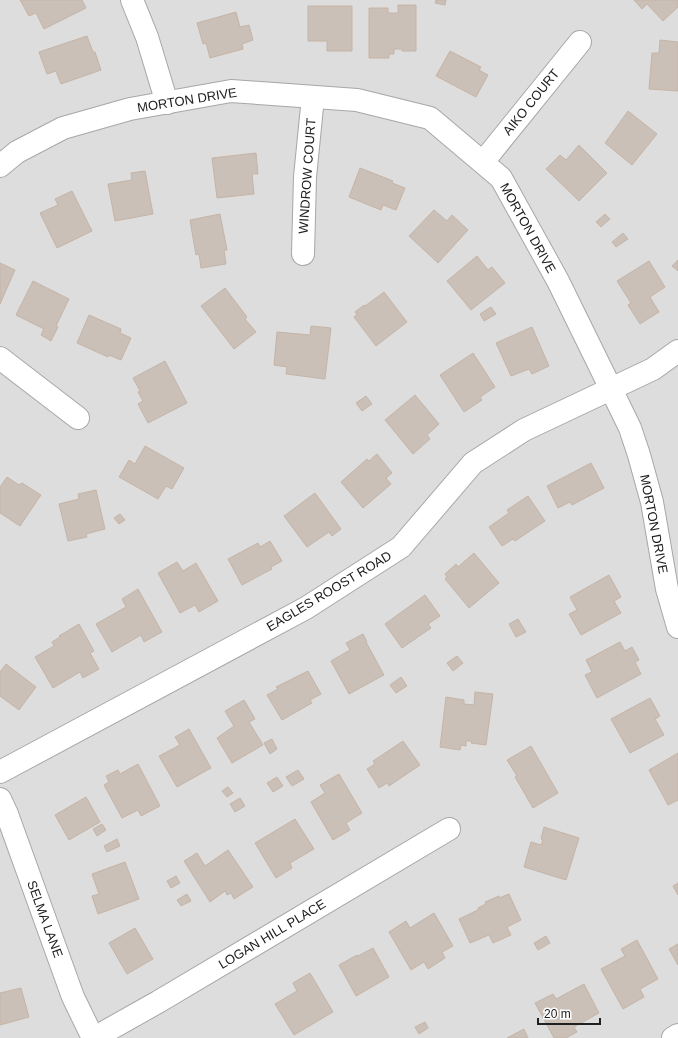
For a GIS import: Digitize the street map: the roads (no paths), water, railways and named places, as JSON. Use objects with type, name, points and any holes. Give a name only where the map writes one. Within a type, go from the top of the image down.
[{"type":"street","points":[[132,0],[147,37],[167,103]]},
{"type":"street","name":"AIKO COURT","points":[[483,162],[580,42]]},
{"type":"street","name":"MORTON DRIVE","points":[[0,166],[17,152],[63,128],[130,109],[231,91],[357,100],[430,118],[501,178],[558,281],[611,389],[630,428],[639,454],[652,502],[667,589],[678,627]]},
{"type":"street","name":"WINDROW COURT","points":[[303,254],[305,177],[313,97]]},
{"type":"street","name":"EAGLES ROOST ROAD","points":[[0,772],[306,608],[401,547],[473,463],[524,430],[653,369],[678,351]]},
{"type":"street","points":[[0,358],[78,418]]},
{"type":"street","name":"SELMA LANE","points":[[0,799],[7,814],[74,997],[94,1038]]},
{"type":"street","name":"LOGAN HILL PLACE","points":[[94,1038],[158,1002],[449,829]]},
{"type":"street","points":[[673,1038],[678,1035]]}]
